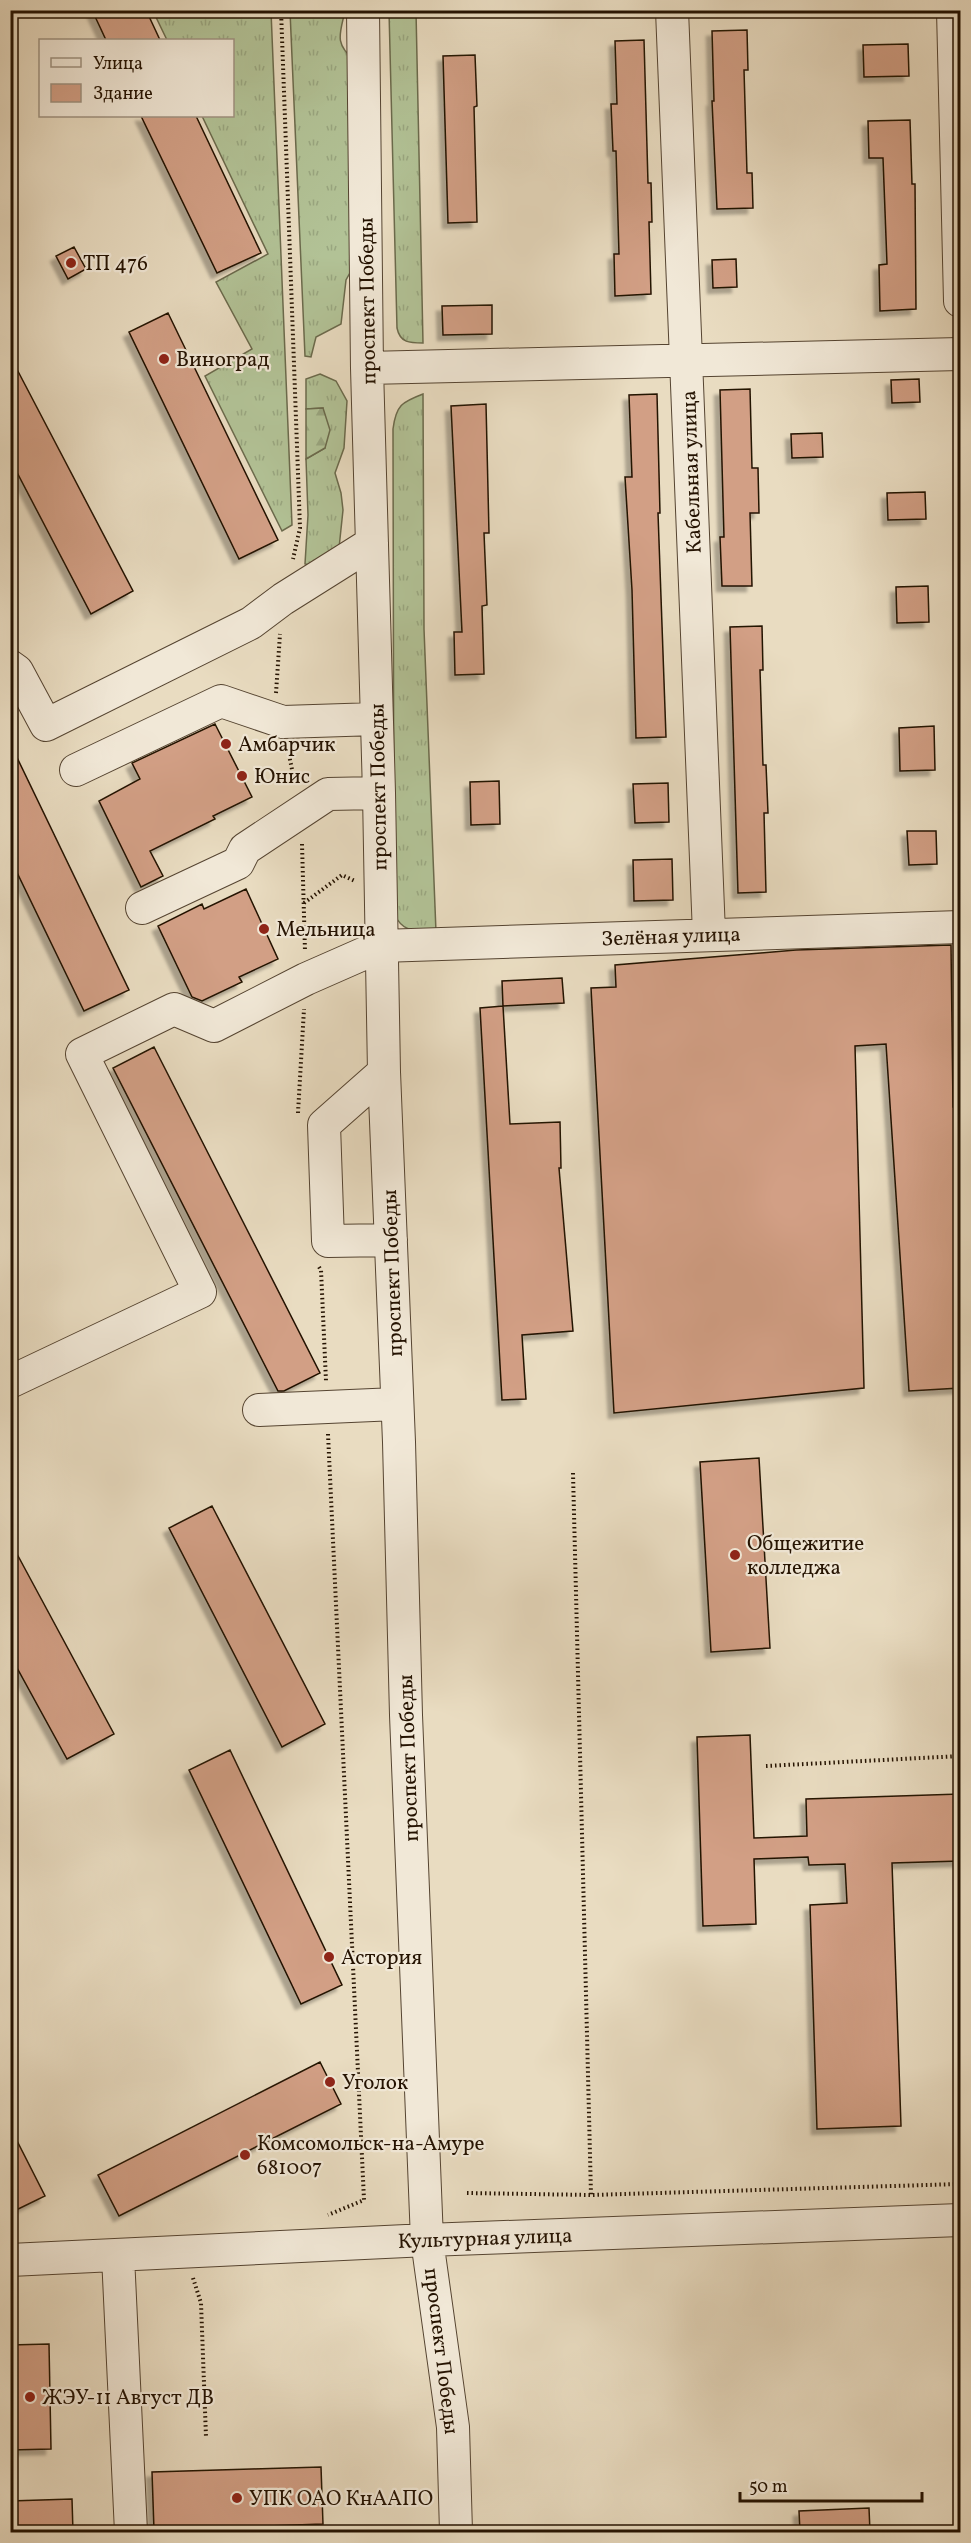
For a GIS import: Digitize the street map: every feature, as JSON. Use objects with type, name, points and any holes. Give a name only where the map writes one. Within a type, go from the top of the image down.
[{"type":"street","name":"проспект Победы","points":[[363,10],[367,368],[384,1072],[406,1715],[427,2240],[453,2427],[456,2532]]},
{"type":"street","name":"Кабельная улица","points":[[672,10],[709,934]]},
{"type":"street","points":[[953,10],[960,301]]},
{"type":"street","points":[[367,368],[960,354]]},
{"type":"street","points":[[10,666],[16,671],[46,725],[251,623],[283,599],[372,543]]},
{"type":"street","points":[[76,770],[221,701],[283,722],[376,719]]},
{"type":"street","points":[[142,908],[238,863],[245,849],[328,794],[379,793]]},
{"type":"street","name":"Зелёная улица","points":[[381,946],[960,927]]},
{"type":"street","points":[[10,1382],[200,1292],[82,1054],[174,1009],[214,1026],[306,979],[381,946]]},
{"type":"street","points":[[384,1072],[324,1125],[328,1241],[391,1240]]},
{"type":"street","points":[[259,1410],[396,1404]]},
{"type":"street","name":"Культурная улица","points":[[10,2260],[427,2240],[960,2220]]},
{"type":"street","points":[[118,2256],[131,2532]]},
{"type":"path","points":[[304,903],[342,875],[358,882]]},
{"type":"path","points":[[573,1473],[591,2196]]},
{"type":"path","points":[[766,1766],[960,1756]]},
{"type":"path","points":[[467,2193],[591,2196],[960,2184]]},
{"type":"path","points":[[193,2275],[201,2303],[206,2437]]},
{"type":"green space","points":[[153,11],[271,11],[292,525],[282,531],[205,376],[252,349],[216,282],[268,254],[202,117],[234,117],[234,39],[167,39]]},
{"type":"green space","points":[[290,11],[345,11],[340,38],[343,48],[354,60],[356,262],[346,280],[341,324],[316,337],[311,357],[305,356]]},
{"type":"green space","points":[[389,11],[416,11],[423,343],[403,339],[397,328]]},
{"type":"green space","points":[[320,374],[336,381],[347,401],[344,448],[335,473],[343,510],[339,548],[319,567],[305,564],[308,515],[306,459],[325,448],[323,408],[306,409],[306,379]]},
{"type":"green space","points":[[423,394],[424,629],[436,932],[406,928],[394,914],[393,429],[398,409],[410,399]]},
{"type":"green space","points":[[323,408],[330,430],[325,448],[306,459],[306,409]]},
{"type":"building","points":[[92,10],[146,10],[160,39],[106,39]]},
{"type":"building","points":[[747,30],[748,70],[744,70],[747,173],[752,173],[753,208],[717,209],[712,101],[714,101],[712,31]]},
{"type":"building","points":[[644,40],[648,183],[651,183],[652,222],[649,222],[651,294],[615,296],[614,254],[619,254],[616,151],[613,151],[611,104],[617,104],[615,41]]},
{"type":"building","points":[[908,44],[909,76],[864,77],[863,45]]},
{"type":"building","points":[[475,55],[477,222],[448,223],[443,56]]},
{"type":"building","points":[[141,117],[196,117],[261,253],[217,273]]},
{"type":"building","points":[[910,120],[912,184],[915,184],[916,309],[880,311],[879,265],[887,264],[883,158],[869,158],[868,121]]},
{"type":"building","name":"ТП 476","points":[[74,247],[86,269],[68,279],[56,256]]},
{"type":"building","points":[[736,259],[737,287],[713,288],[712,260]]},
{"type":"building","points":[[492,305],[492,334],[443,335],[442,306]]},
{"type":"building","points":[[168,313],[278,540],[239,559],[129,332]]},
{"type":"building","points":[[10,356],[133,591],[91,614],[10,459]]},
{"type":"building","points":[[919,379],[920,402],[892,403],[891,380]]},
{"type":"building","points":[[750,389],[752,468],[758,468],[759,513],[750,513],[752,586],[722,586],[720,537],[724,537],[720,390]]},
{"type":"building","points":[[657,394],[660,513],[658,513],[666,737],[636,738],[632,590],[625,477],[632,477],[629,395]]},
{"type":"building","points":[[486,404],[489,533],[484,533],[487,605],[482,606],[484,674],[455,675],[454,632],[462,632],[451,406]]},
{"type":"building","points":[[822,433],[823,457],[792,458],[791,434]]},
{"type":"building","points":[[925,492],[926,519],[888,520],[887,493]]},
{"type":"building","points":[[928,586],[929,622],[897,623],[896,587]]},
{"type":"building","points":[[762,626],[763,670],[760,670],[763,765],[766,765],[768,813],[764,813],[766,892],[738,893],[730,627]]},
{"type":"building","points":[[215,724],[252,797],[213,816],[215,819],[150,851],[163,876],[141,887],[99,801],[140,779],[132,763]]},
{"type":"building","points":[[934,726],[935,770],[900,771],[899,728]]},
{"type":"building","points":[[10,743],[129,990],[84,1011],[10,858]]},
{"type":"building","points":[[499,781],[500,824],[471,825],[470,782]]},
{"type":"building","points":[[668,783],[669,822],[635,823],[633,784]]},
{"type":"building","points":[[907,831],[936,831],[937,864],[909,865]]},
{"type":"building","points":[[672,859],[673,900],[634,901],[633,860]]},
{"type":"building","points":[[246,889],[278,959],[239,977],[242,982],[202,1001],[192,997],[158,926],[202,904],[204,909]]},
{"type":"building","points":[[951,945],[953,1107],[960,1106],[960,1191],[957,1191],[960,1318],[956,1319],[960,1388],[909,1391],[886,1044],[855,1046],[864,1388],[614,1413],[591,988],[616,987],[615,965],[796,950]]},
{"type":"building","points":[[562,978],[564,1003],[503,1006],[502,981]]},
{"type":"building","points":[[503,1006],[510,1124],[560,1122],[561,1168],[559,1168],[573,1331],[522,1335],[526,1399],[502,1400],[480,1008]]},
{"type":"building","points":[[154,1047],[320,1373],[284,1391],[278,1391],[113,1068]]},
{"type":"building","name":"Общежитие колледжа","points":[[759,1458],[770,1648],[711,1652],[700,1462]]},
{"type":"building","points":[[212,1506],[325,1724],[282,1747],[169,1528]]},
{"type":"building","points":[[10,1541],[114,1734],[67,1759],[10,1655]]},
{"type":"building","points":[[750,1735],[754,1838],[807,1836],[806,1799],[960,1794],[960,1861],[892,1863],[901,2126],[817,2129],[810,1905],[847,1903],[845,1864],[809,1865],[808,1857],[754,1859],[756,1924],[703,1926],[697,1737]]},
{"type":"building","points":[[230,1750],[342,1985],[301,2004],[189,1770]]},
{"type":"building","points":[[320,2062],[341,2104],[119,2216],[98,2175]]},
{"type":"building","points":[[10,2127],[45,2196],[10,2213]]},
{"type":"building","name":"ЖЭУ-11 Август ДВ","points":[[49,2344],[51,2449],[10,2450],[10,2345]]},
{"type":"building","name":"УПК ОАО КнААПО","points":[[321,2467],[323,2524],[154,2530],[152,2472]]},
{"type":"building","points":[[72,2499],[73,2532],[10,2532],[10,2501]]},
{"type":"building","points":[[869,2508],[870,2532],[800,2532],[799,2511]]},
{"type":"place","name":"ТП 476","points":[[71,263]]},
{"type":"place","name":"Виноград","points":[[164,359]]},
{"type":"place","name":"Амбарчик","points":[[226,744]]},
{"type":"place","name":"Юнис","points":[[242,776]]},
{"type":"place","name":"Мельница","points":[[264,929]]},
{"type":"place","name":"Общежитие колледжа","points":[[735,1555]]},
{"type":"place","name":"Астория","points":[[329,1957]]},
{"type":"place","name":"Уголок","points":[[330,2082]]},
{"type":"place","name":"Комсомольск-на-Амуре 681007","points":[[245,2155]]},
{"type":"place","name":"ЖЭУ-11 Август ДВ","points":[[30,2397]]},
{"type":"place","name":"УПК ОАО КнААПО","points":[[237,2498]]}]
